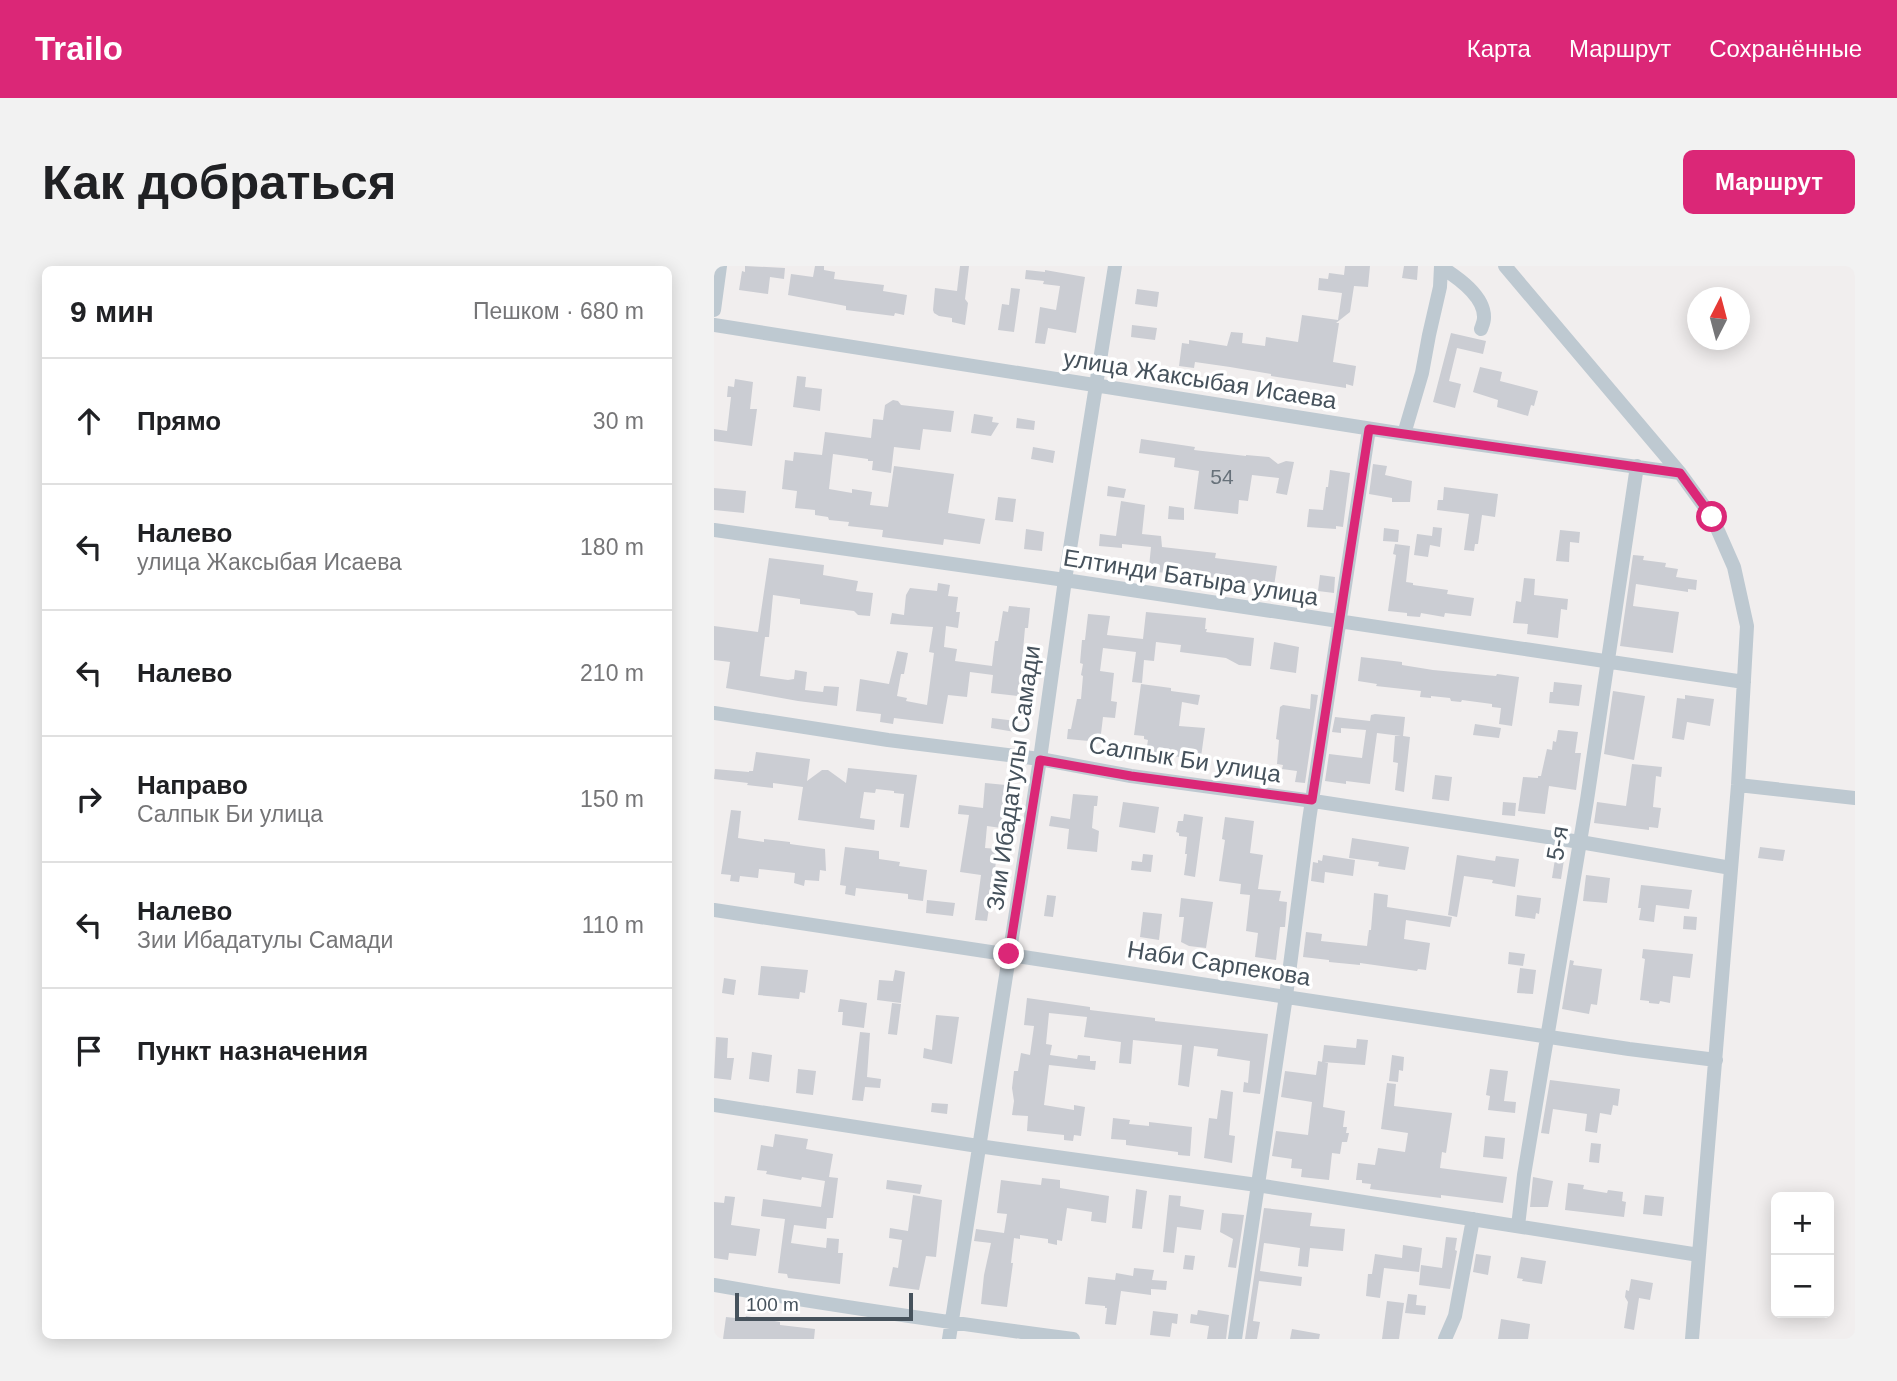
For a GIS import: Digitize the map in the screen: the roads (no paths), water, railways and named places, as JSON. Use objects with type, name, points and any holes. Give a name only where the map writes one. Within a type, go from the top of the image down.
[{"type":"street","points":[[714,310],[720,266]]},
{"type":"street","name":"Зии Ибадатулы Самади","points":[[949,1339],[1115,266]]},
{"type":"street","points":[[1505,266],[1680,473],[1712,517],[1734,566],[1747,626],[1717,1060],[1692,1339]]},
{"type":"street","points":[[1441,267],[1458,279],[1478,300],[1484,318],[1481,329]]},
{"type":"street","points":[[1404,435],[1422,373],[1440,287],[1441,267]]},
{"type":"street","name":"улица Жаксыбая Исаева","points":[[714,326],[1404,435],[1680,473]]},
{"type":"street","points":[[1236,1339],[1312,800],[1369,429]]},
{"type":"street","name":"5-я","points":[[1518,1226],[1637,467]]},
{"type":"street","name":"Елтинди Батыра улица","points":[[714,530],[1744,682]]},
{"type":"street","name":"Салпык Би улица","points":[[714,713],[1040,760],[1131,776],[1312,800],[1731,868]]},
{"type":"street","points":[[1738,785],[1855,798]]},
{"type":"street","name":"Наби Сарпекова","points":[[714,910],[1629,1049],[1717,1060]]},
{"type":"street","points":[[714,1105],[1257,1185],[1699,1255]]},
{"type":"street","points":[[1445,1339],[1455,1316],[1473,1219]]},
{"type":"street","points":[[714,1285],[884,1313],[1073,1339]]}]
